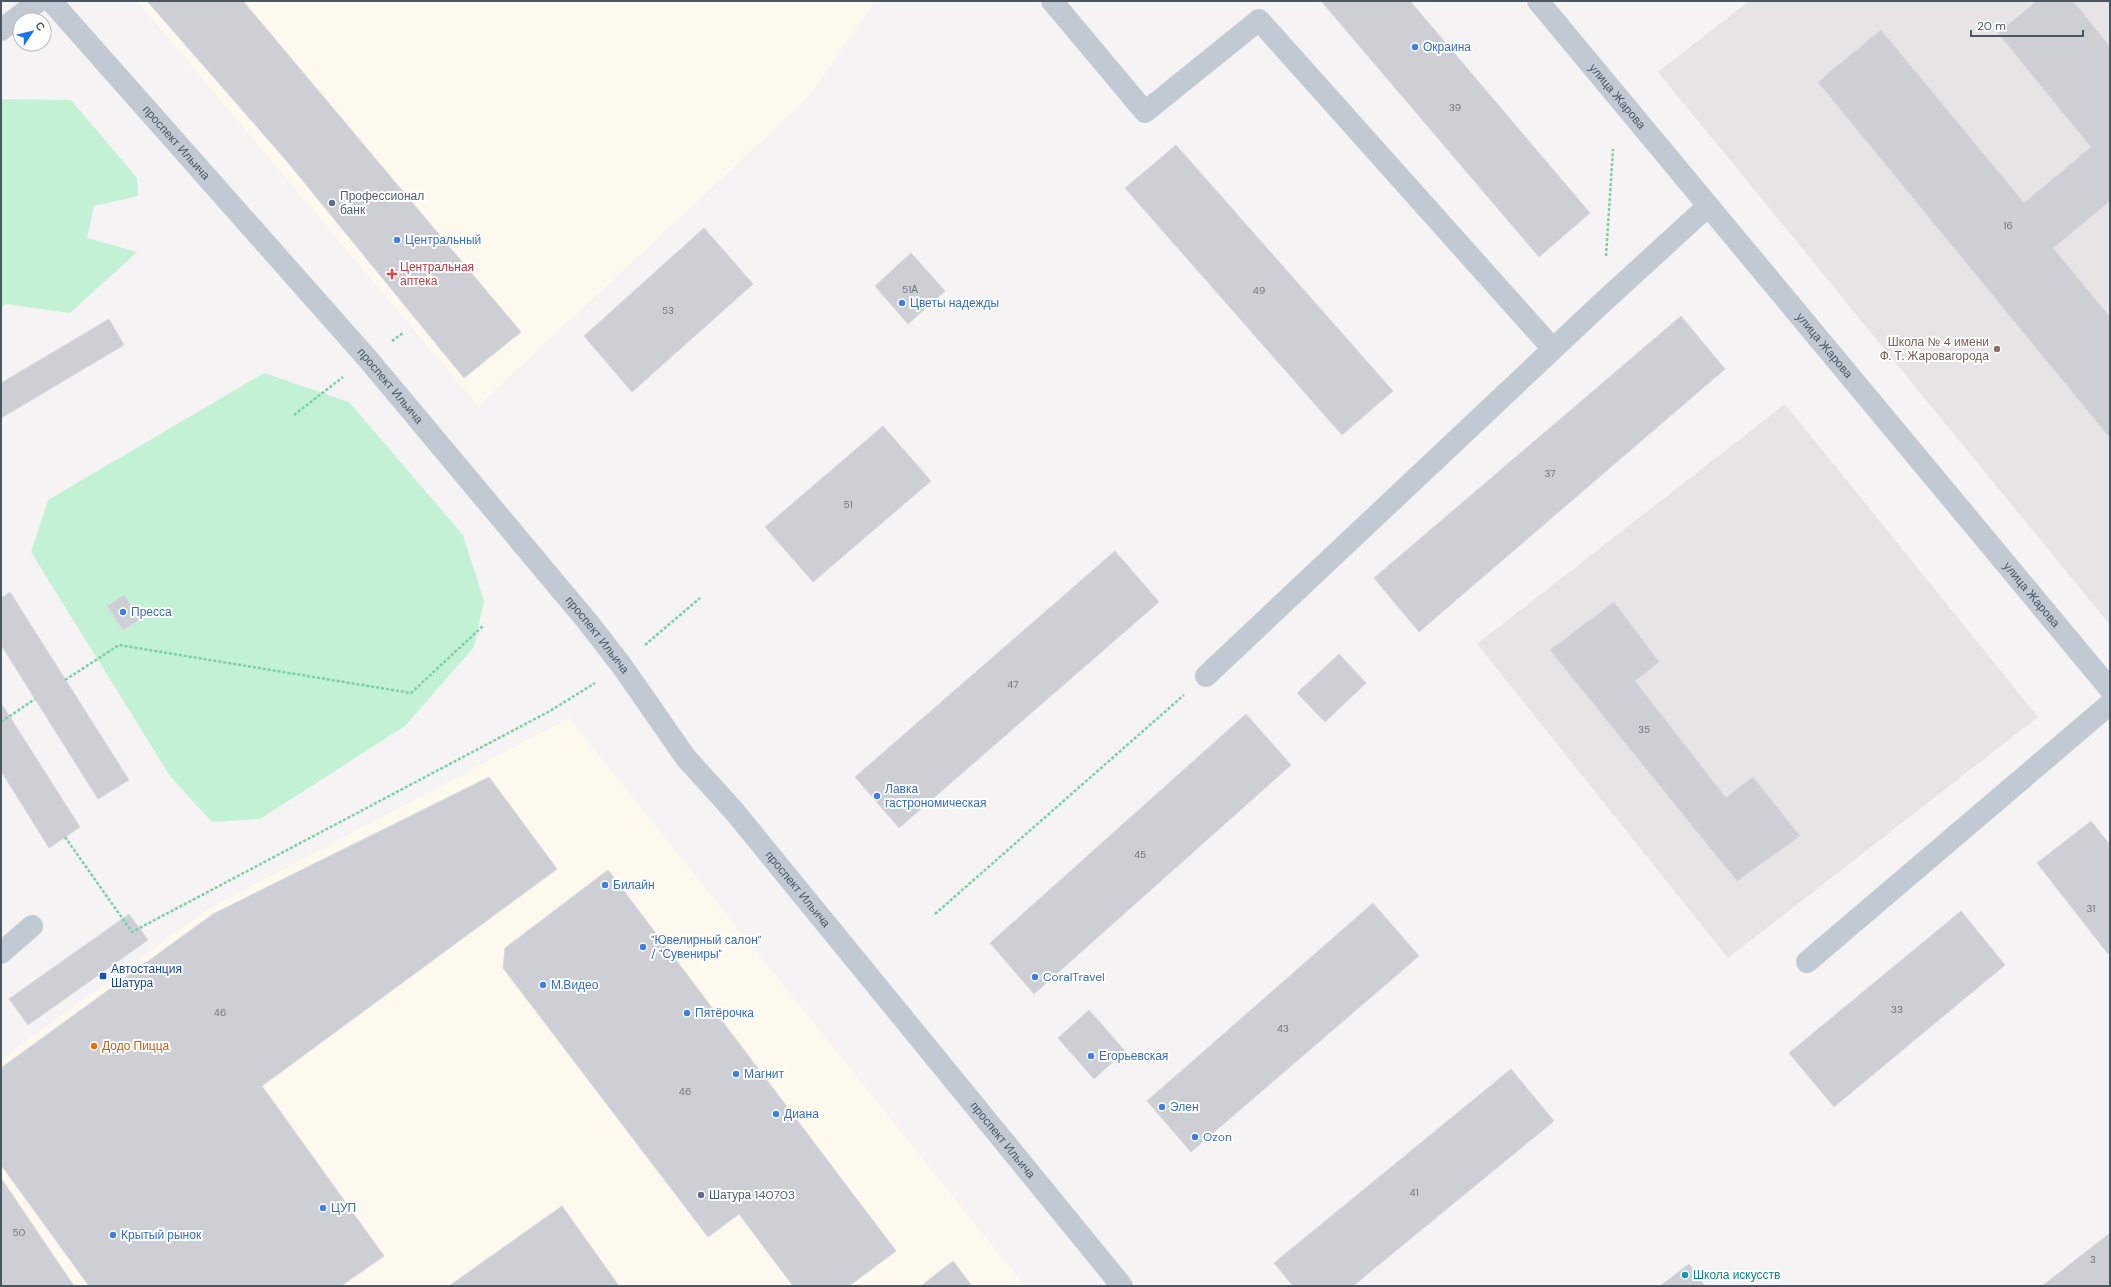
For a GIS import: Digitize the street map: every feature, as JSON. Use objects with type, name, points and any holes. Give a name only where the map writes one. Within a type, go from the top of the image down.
[{"type":"street","points":[[1,30],[39,1]]},
{"type":"street","name":"проспект Ильича","points":[[51,1],[362,352],[587,621],[622,666],[686,758],[734,812],[1122,1286]]},
{"type":"street","points":[[1052,1],[1145,112],[1259,20],[1553,349]]},
{"type":"street","name":"улица Жарова","points":[[1538,1],[2110,689]]},
{"type":"street","points":[[1206,676],[1602,302],[1708,206]]},
{"type":"street","points":[[1807,962],[2110,704]]},
{"type":"street","points":[[1,953],[32,926]]},
{"type":"path","points":[[1602,302],[1613,149]]},
{"type":"path","points":[[65,680],[120,646],[411,693],[484,625]]},
{"type":"path","points":[[935,914],[1206,676]]},
{"type":"path","points":[[1,722],[35,699]]},
{"type":"path","points":[[65,837],[132,932],[565,703]]},
{"type":"shaded area","points":[[137,1],[875,1],[808,98],[478,406]]},
{"type":"shaded area","name":"Школа № 4 имени Ф. Т. Жаровагорода","points":[[1749,1],[2110,1],[2110,625],[1658,72]]},
{"type":"shaded area","points":[[1785,404],[2038,717],[1728,958],[1477,644]]},
{"type":"shaded area","points":[[569,718],[1025,1286],[1,1286],[1,1059],[210,908]]},
{"type":"green space","points":[[1,99],[71,100],[137,178],[138,196],[94,206],[87,238],[137,252],[70,313],[6,304],[1,308]]},
{"type":"green space","points":[[264,373],[349,402],[463,535],[484,601],[474,647],[405,726],[260,819],[212,822],[170,776],[31,552],[48,500]]},
{"type":"building","name":"Центральный","points":[[147,1],[243,1],[521,332],[464,378],[285,159]]},
{"type":"building","points":[[1321,1],[1410,1],[1590,213],[1539,257]]},
{"type":"building","points":[[2037,1],[2073,1],[2110,47],[2110,201],[2053,248],[2110,317],[2110,438],[1818,82],[1881,30],[2024,203],[2091,147],[1998,33]]},
{"type":"building","points":[[1176,145],[1393,391],[1342,435],[1125,188]]},
{"type":"building","points":[[704,228],[753,284],[632,392],[584,336]]},
{"type":"building","points":[[911,253],[945,291],[908,324],[875,286]]},
{"type":"building","points":[[1681,316],[1725,369],[1419,632],[1374,578]]},
{"type":"building","points":[[109,319],[124,345],[1,418],[1,383]]},
{"type":"building","points":[[883,426],[931,481],[813,582],[765,527]]},
{"type":"building","points":[[1115,551],[1159,602],[899,828],[855,777]]},
{"type":"building","points":[[10,592],[129,780],[98,799],[1,645],[1,598]]},
{"type":"building","name":"Пресса","points":[[124,595],[140,619],[123,630],[107,606]]},
{"type":"building","points":[[1614,602],[1659,662],[1635,681],[1726,798],[1753,777],[1800,836],[1737,881],[1550,650]]},
{"type":"building","points":[[1339,654],[1366,683],[1325,722],[1297,693]]},
{"type":"building","points":[[1,703],[80,827],[49,848],[1,771]]},
{"type":"building","points":[[1246,714],[1291,765],[1034,994],[990,943]]},
{"type":"building","points":[[489,777],[557,869],[262,1086],[384,1256],[341,1286],[89,1286],[1,1165],[1,1068],[213,914]]},
{"type":"building","points":[[2091,821],[2110,845],[2110,952],[2108,954],[2037,863]]},
{"type":"building","points":[[608,870],[896,1251],[849,1286],[793,1286],[739,1214],[708,1237],[503,968],[505,948]]},
{"type":"building","points":[[1373,903],[1419,956],[1191,1152],[1147,1101]]},
{"type":"building","points":[[1961,911],[2005,965],[1834,1107],[1789,1053]]},
{"type":"building","points":[[129,914],[148,940],[28,1025],[9,999]]},
{"type":"building","points":[[1089,1010],[1125,1051],[1094,1079],[1058,1038]]},
{"type":"building","points":[[1511,1069],[1554,1121],[1353,1286],[1293,1286],[1274,1263]]},
{"type":"building","points":[[1,1178],[74,1286],[1,1286]]},
{"type":"building","points":[[562,1206],[619,1286],[449,1286]]},
{"type":"building","points":[[2110,1233],[2110,1286],[2042,1286]]},
{"type":"building","points":[[953,1261],[972,1286],[921,1286]]},
{"type":"building","name":"Школа искусств","points":[[1689,1264],[1705,1286],[1660,1286]]},
{"type":"place","name":"Окраина","points":[[1415,47]]},
{"type":"place","name":"Профессионал банк","points":[[332,203]]},
{"type":"place","name":"Центральный","points":[[397,240]]},
{"type":"place","name":"Центральная аптека","points":[[392,274]]},
{"type":"place","name":"Цветы надежды","points":[[902,303]]},
{"type":"place","name":"Школа № 4 имени Ф. Т. Жаровагорода","points":[[1997,349]]},
{"type":"place","name":"Пресса","points":[[123,612]]},
{"type":"place","name":"Лавка гастрономическая","points":[[877,796]]},
{"type":"place","name":"Билайн","points":[[605,885]]},
{"type":"place","name":"\"Ювелирный салон\" / \"Сувениры\"","points":[[643,947]]},
{"type":"place","name":"Автостанция Шатура","points":[[103,976]]},
{"type":"place","name":"CoralTravel","points":[[1035,977]]},
{"type":"place","name":"М.Видео","points":[[543,985]]},
{"type":"place","name":"Пятёрочка","points":[[687,1013]]},
{"type":"place","name":"Додо Пицца","points":[[94,1046]]},
{"type":"place","name":"Егорьевская","points":[[1091,1056]]},
{"type":"place","name":"Магнит","points":[[736,1074]]},
{"type":"place","name":"Элен","points":[[1162,1107]]},
{"type":"place","name":"Диана","points":[[776,1114]]},
{"type":"place","name":"Ozon","points":[[1195,1137]]},
{"type":"place","name":"Шатура 140703","points":[[701,1195]]},
{"type":"place","name":"ЦУП","points":[[323,1208]]},
{"type":"place","name":"Крытый рынок","points":[[113,1235]]},
{"type":"place","name":"Школа искусств","points":[[1685,1275]]}]
